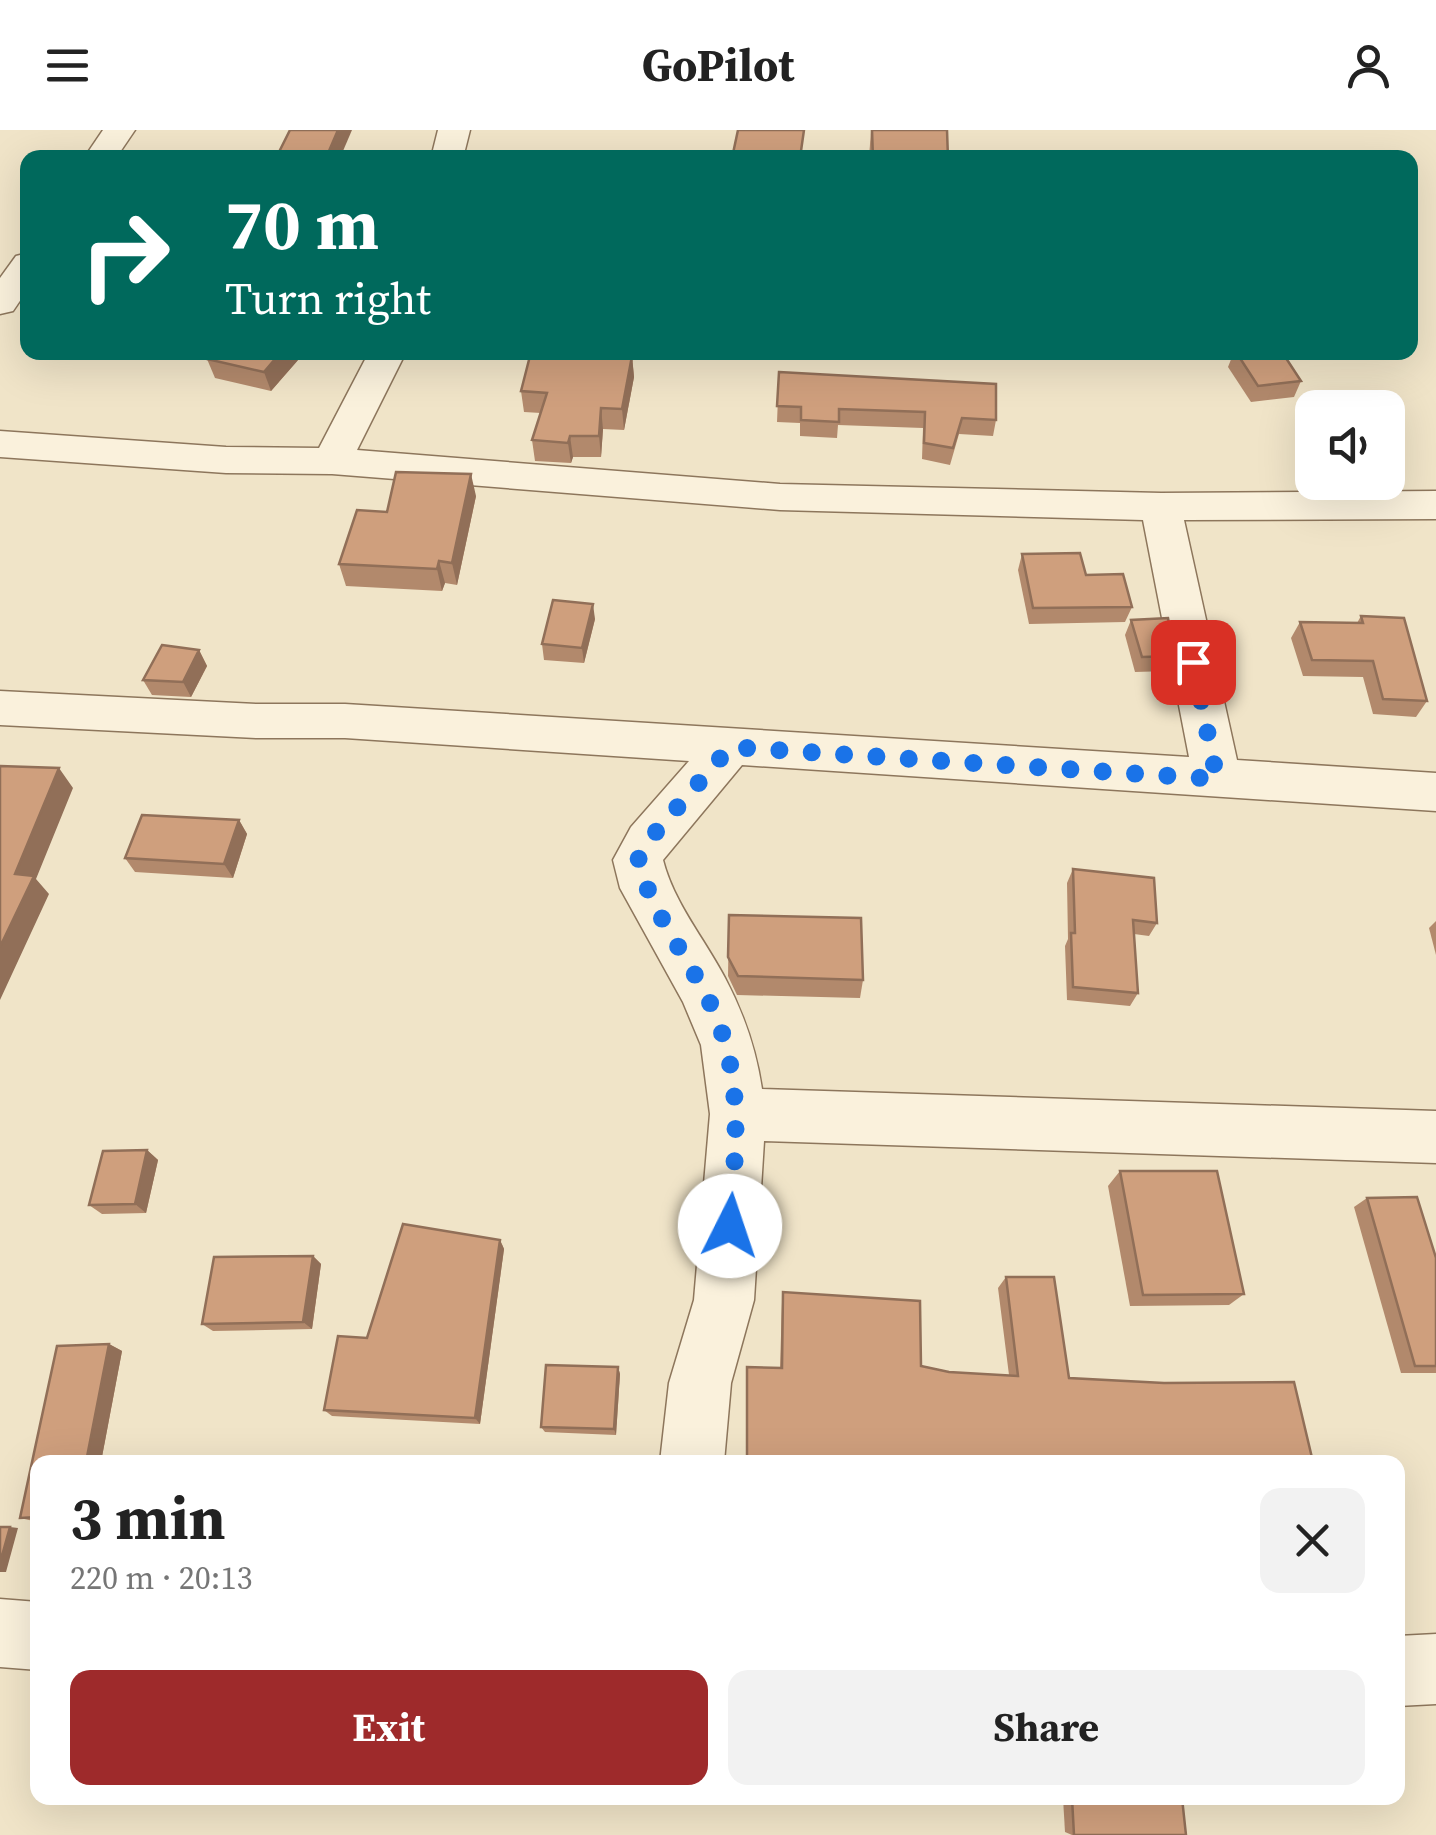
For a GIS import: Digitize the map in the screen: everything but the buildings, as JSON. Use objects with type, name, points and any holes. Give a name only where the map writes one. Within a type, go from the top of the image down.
[{"type":"street","points":[[0,303],[20,274]]},
{"type":"street","points":[[332,461],[384,360]]},
{"type":"street","points":[[0,444],[226,460],[332,461],[780,497],[1161,507],[1436,506]]},
{"type":"street","points":[[1161,507],[1217,779]]},
{"type":"street","points":[[0,708],[256,721],[345,721],[1436,792]]},
{"type":"street","points":[[693,1455],[700,1382],[724,1300],[738,1114],[728,1044],[706,994],[645,888],[638,860],[648,841],[730,747]]},
{"type":"street","points":[[738,1114],[1436,1136]]},
{"type":"street","points":[[0,1633],[30,1635]]},
{"type":"street","points":[[1405,1670],[1436,1670]]},
{"type":"route","points":[[730,1226],[738,1114],[728,1044],[706,994],[645,888],[638,860],[666,818],[730,747],[1217,779],[1193,662]]}]
